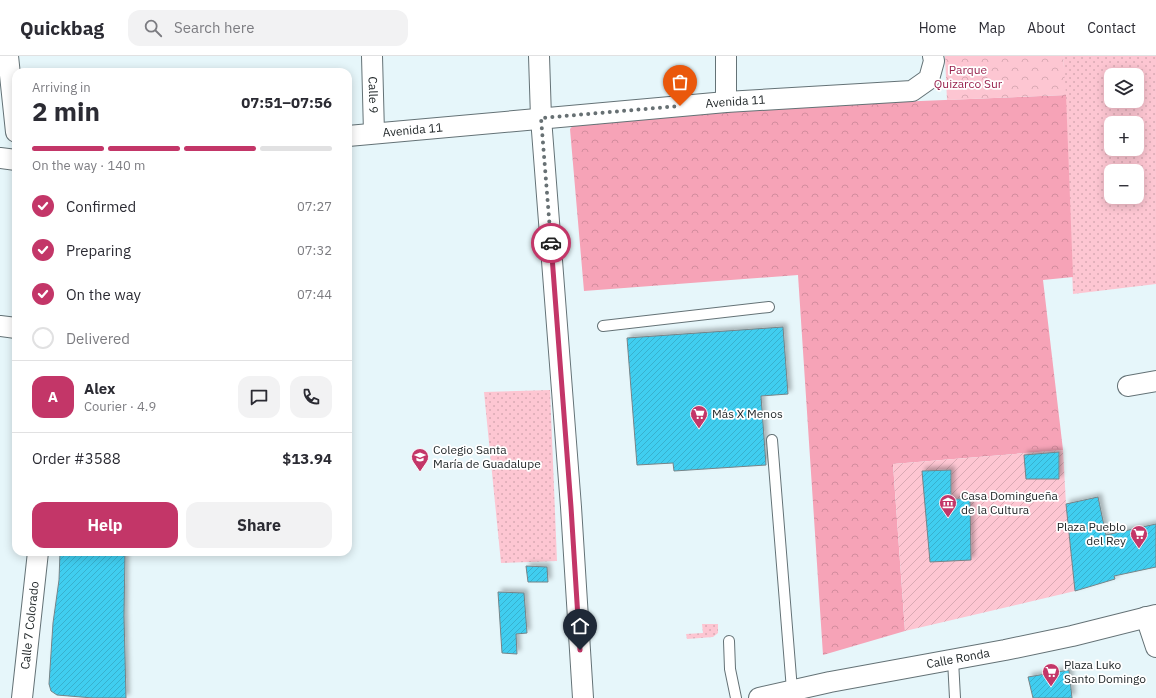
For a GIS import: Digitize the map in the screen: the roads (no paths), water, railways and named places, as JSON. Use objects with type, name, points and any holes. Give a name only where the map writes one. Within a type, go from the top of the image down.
[{"type":"street","points":[[8,56],[12,94]]},
{"type":"street","name":"Calle 9","points":[[372,56],[374,133]]},
{"type":"street","points":[[539,56],[541,118],[571,507],[583,698]]},
{"type":"street","points":[[726,56],[726,102]]},
{"type":"street","name":"Avenida 11","points":[[352,136],[726,102],[912,90],[929,79],[934,61],[933,56]]},
{"type":"street","points":[[0,158],[12,160]]},
{"type":"street","points":[[0,326],[12,328]]},
{"type":"street","points":[[1128,386],[1156,381]]},
{"type":"street","name":"Calle 7 Colorado","points":[[22,698],[38,556]]},
{"type":"street","points":[[1151,616],[1156,647]]},
{"type":"street","name":"Calle Ronda","points":[[758,698],[830,682],[954,660],[1072,636],[1151,616]]},
{"type":"lane","points":[[603,326],[769,307]]},
{"type":"lane","points":[[772,440],[792,690]]},
{"type":"lane","points":[[729,641],[730,669],[736,698]]},
{"type":"lane","points":[[954,660],[955,698]]},
{"type":"place","name":"Más X Menos","points":[[699,429]]},
{"type":"place","name":"Colegio Santa María de Guadalupe","points":[[420,472]]},
{"type":"place","name":"Casa Domingueña de la Cultura","points":[[948,518]]},
{"type":"place","name":"Plaza Pueblo del Rey","points":[[1139,549]]},
{"type":"place","name":"Plaza Luko Santo Domingo","points":[[1051,687]]},
{"type":"park label","name":"Parque Quizarco Sur","points":[[968,77]]}]
